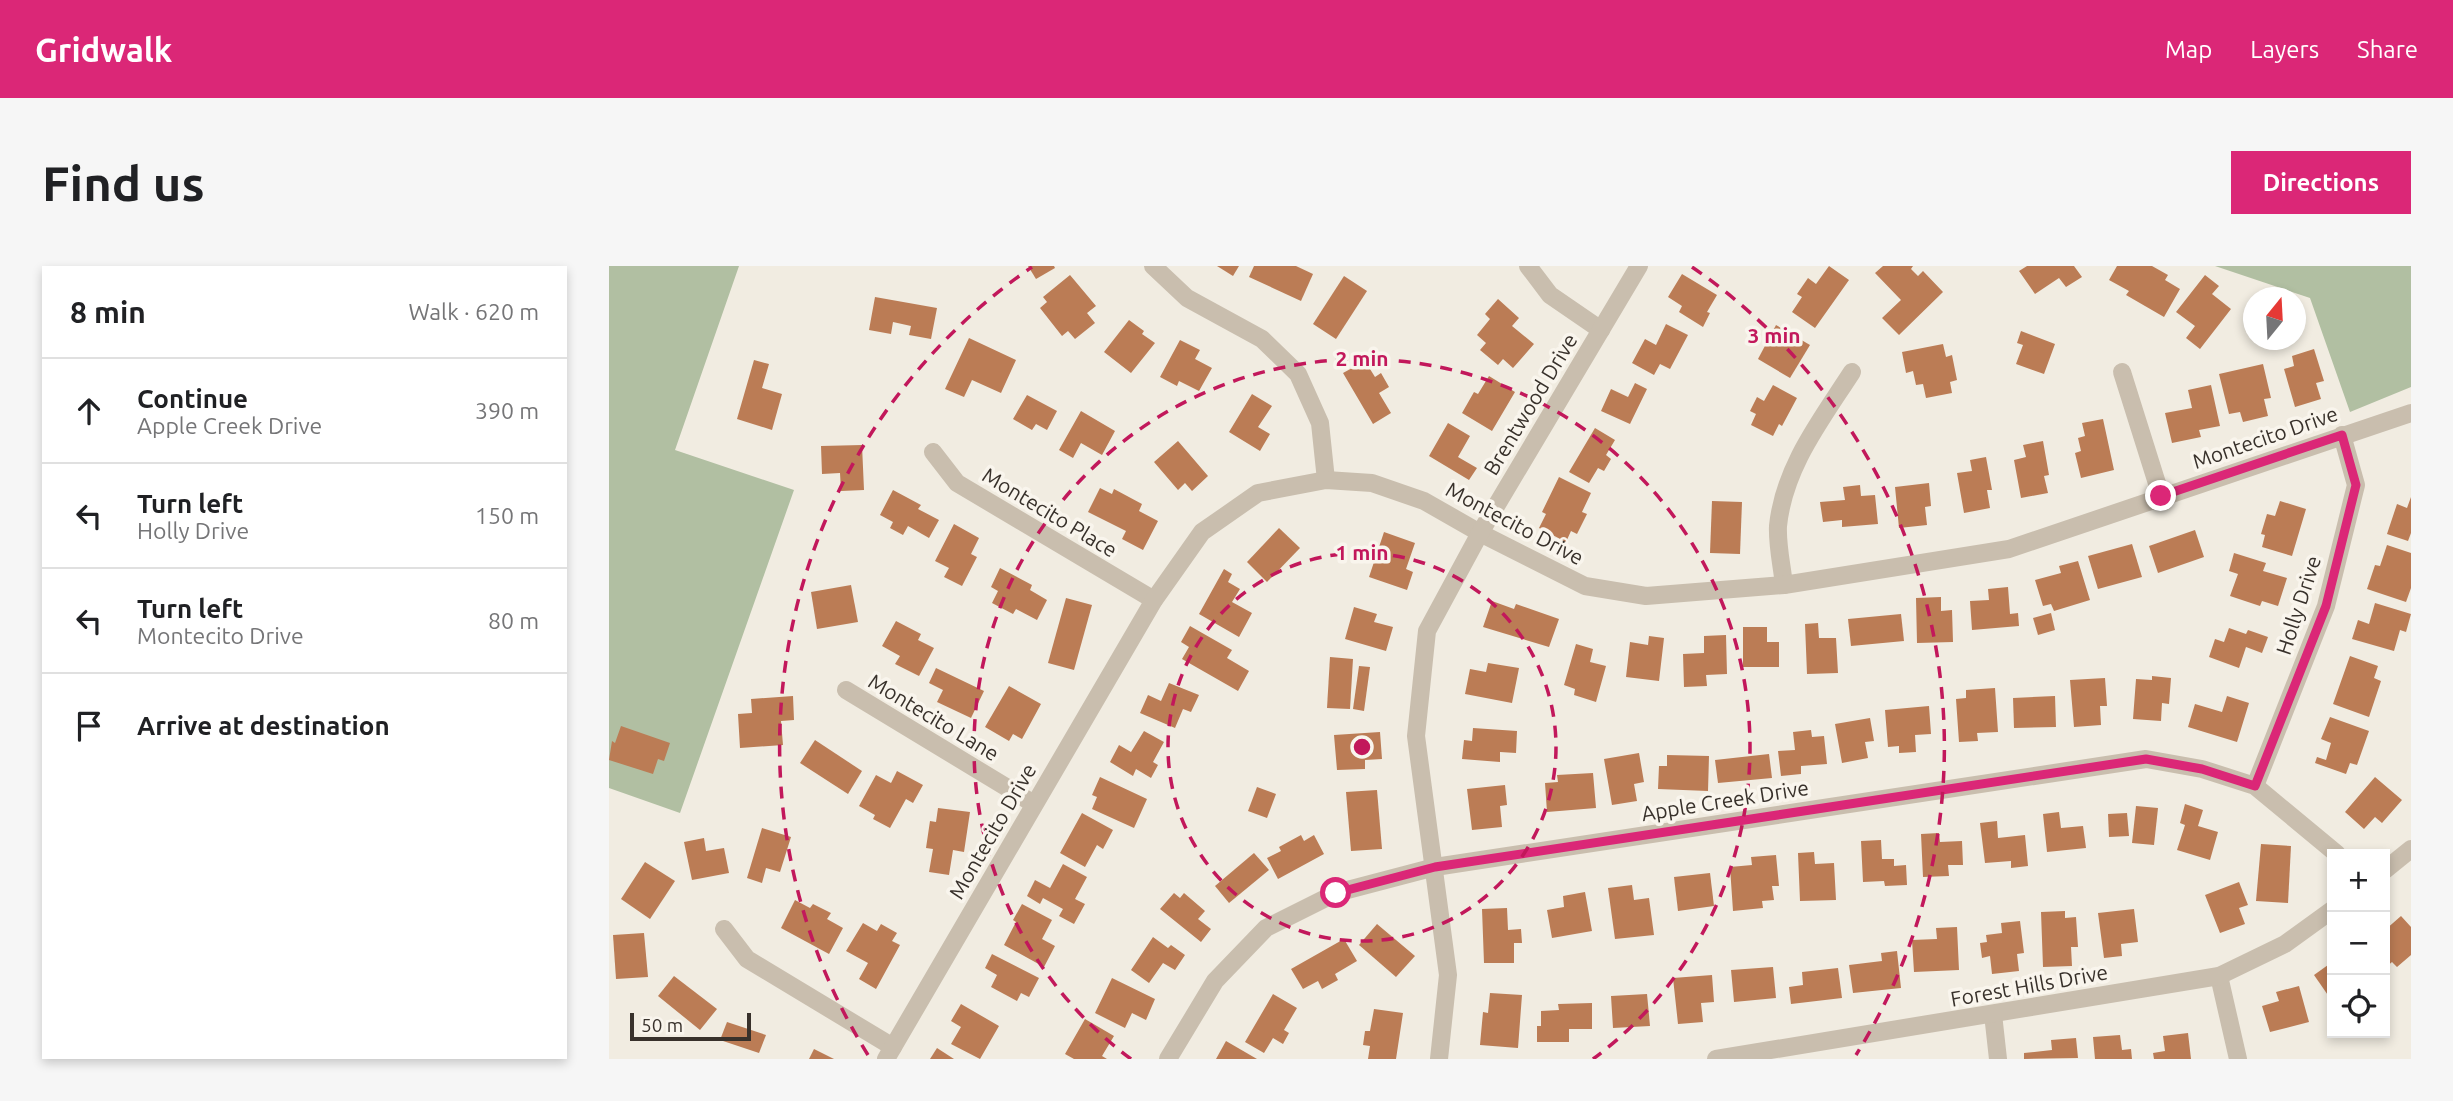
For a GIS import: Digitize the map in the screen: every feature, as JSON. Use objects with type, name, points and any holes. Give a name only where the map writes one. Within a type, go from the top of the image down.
[{"type":"street","points":[[1153,266],[1187,298],[1262,339],[1298,374],[1320,424],[1327,480]]},
{"type":"street","points":[[1528,266],[1550,295],[1601,330]]},
{"type":"street","name":"Brentwood Drive","points":[[1439,1059],[1448,975],[1416,736],[1427,631],[1480,533],[1639,266]]},
{"type":"street","points":[[1784,585],[1778,528],[1785,491],[1800,453],[1852,372]]},
{"type":"street","points":[[2122,372],[2161,496]]},
{"type":"street","name":"Montecito Drive","points":[[889,1053],[1154,600],[1202,532],[1258,493],[1327,480],[1372,483],[1423,501],[1585,586],[1646,596],[1784,585],[2009,549],[2411,413]]},
{"type":"street","name":"Holly Drive","points":[[2255,786],[2326,606],[2353,499],[2356,485],[2342,435]]},
{"type":"street","name":"Montecito Place","points":[[933,452],[957,484],[1154,600]]},
{"type":"street","name":"Montecito Lane","points":[[846,690],[1034,804]]},
{"type":"street","name":"Apple Creek Drive","points":[[1168,1059],[1215,981],[1266,929],[1336,893],[1435,867],[2146,759],[2202,769],[2255,786],[2331,849]]},
{"type":"street","points":[[2390,866],[2411,849]]},
{"type":"street","name":"Forest Hills Drive","points":[[1716,1059],[2219,976],[2285,944],[2329,912]]},
{"type":"street","points":[[724,929],[747,959],[889,1053]]},
{"type":"street","points":[[2219,976],[2238,1059]]},
{"type":"street","points":[[1993,1014],[1998,1059]]},
{"type":"green space","points":[[609,266],[739,266],[675,450],[794,490],[680,813],[609,788]]},
{"type":"green space","points":[[2215,266],[2411,266],[2411,387],[2350,412],[2310,298],[2306,297],[2306,287],[2277,287]]},
{"type":"building","points":[[1028,266],[1054,266],[1055,268],[1036,279]]},
{"type":"building","points":[[1217,266],[1239,266],[1233,276]]},
{"type":"building","points":[[1254,266],[1296,266],[1313,274],[1301,301],[1249,277]]},
{"type":"building","points":[[1829,266],[1849,280],[1815,328],[1792,312],[1802,297],[1797,294],[1808,278],[1816,284]]},
{"type":"building","points":[[1883,266],[1913,266],[1911,269],[1918,276],[1923,271],[1943,292],[1899,335],[1882,318],[1901,300],[1875,273]]},
{"type":"building","points":[[2027,266],[2074,266],[2082,277],[2066,287],[2059,278],[2035,294],[2019,271]]},
{"type":"building","points":[[2117,266],[2152,266],[2168,275],[2165,280],[2180,289],[2164,317],[2126,295],[2129,291],[2109,280]]},
{"type":"building","points":[[1682,274],[1717,295],[1707,312],[1710,313],[1703,327],[1679,312],[1682,306],[1668,297]]},
{"type":"building","points":[[1070,275],[1096,306],[1087,313],[1095,323],[1075,339],[1068,331],[1062,336],[1040,308],[1047,302],[1043,297]]},
{"type":"building","points":[[2205,275],[2219,286],[2212,294],[2231,309],[2200,349],[2186,338],[2195,326],[2176,312]]},
{"type":"building","points":[[1344,276],[1367,291],[1336,339],[1313,324]]},
{"type":"building","points":[[875,297],[937,308],[931,339],[909,335],[911,326],[893,322],[891,334],[869,330]]},
{"type":"building","points":[[1498,299],[1519,318],[1512,326],[1534,344],[1513,368],[1503,359],[1498,365],[1480,350],[1486,343],[1477,335],[1490,319],[1485,314]]},
{"type":"building","points":[[1129,320],[1155,343],[1131,373],[1104,352]]},
{"type":"building","points":[[1666,324],[1688,335],[1670,369],[1660,364],[1654,375],[1632,363],[1645,339],[1656,345]]},
{"type":"building","points":[[1776,325],[1810,345],[1790,378],[1758,359]]},
{"type":"building","points":[[2021,331],[2055,344],[2044,374],[2016,364],[2023,345],[2017,343]]},
{"type":"building","points":[[969,338],[1016,360],[1001,393],[972,380],[964,397],[945,389]]},
{"type":"building","points":[[1180,340],[1200,350],[1195,359],[1212,368],[1199,391],[1179,381],[1177,386],[1160,377]]},
{"type":"building","points":[[1943,344],[1946,357],[1952,355],[1957,380],[1950,382],[1952,393],[1926,398],[1923,384],[1916,385],[1913,371],[1906,373],[1902,352]]},
{"type":"building","points":[[2314,349],[2324,381],[2316,383],[2321,399],[2295,407],[2284,369],[2294,366],[2292,356]]},
{"type":"building","points":[[754,360],[769,364],[762,388],[782,394],[772,430],[737,419]]},
{"type":"building","points":[[1365,361],[1375,377],[1381,373],[1389,387],[1379,393],[1391,413],[1373,424],[1343,373]]},
{"type":"building","points":[[2263,364],[2271,398],[2264,399],[2268,416],[2243,422],[2240,412],[2229,414],[2219,374]]},
{"type":"building","points":[[1489,376],[1515,392],[1492,431],[1462,413],[1474,392],[1478,394]]},
{"type":"building","points":[[1635,383],[1647,389],[1630,424],[1601,411],[1611,389],[1628,397]]},
{"type":"building","points":[[1773,385],[1797,398],[1782,426],[1779,424],[1773,436],[1751,425],[1756,414],[1750,411],[1757,397],[1764,401]]},
{"type":"building","points":[[2211,385],[2220,426],[2199,430],[2201,437],[2172,443],[2165,413],[2192,408],[2188,390]]},
{"type":"building","points":[[1252,394],[1272,406],[1258,427],[1270,434],[1260,451],[1229,432]]},
{"type":"building","points":[[1027,395],[1057,411],[1047,430],[1036,424],[1032,430],[1013,419]]},
{"type":"building","points":[[1081,411],[1115,431],[1102,455],[1081,443],[1073,458],[1059,450]]},
{"type":"building","points":[[2103,419],[2114,470],[2081,478],[2075,453],[2081,451],[2078,438],[2085,436],[2082,423]]},
{"type":"building","points":[[1448,423],[1470,436],[1458,457],[1477,468],[1469,480],[1429,456]]},
{"type":"building","points":[[1595,428],[1615,440],[1606,455],[1611,459],[1604,471],[1598,468],[1589,483],[1569,472]]},
{"type":"building","points":[[1178,441],[1208,476],[1192,491],[1185,483],[1178,490],[1154,462]]},
{"type":"building","points":[[2043,441],[2049,475],[2044,476],[2048,493],[2021,498],[2014,460],[2026,457],[2023,445]]},
{"type":"building","points":[[862,445],[864,490],[841,491],[840,473],[822,474],[821,446]]},
{"type":"building","points":[[1986,457],[1992,490],[1987,490],[1990,508],[1964,513],[1957,473],[1972,471],[1970,460]]},
{"type":"building","points":[[1559,477],[1591,493],[1582,512],[1587,514],[1577,534],[1571,531],[1566,542],[1539,528],[1546,514],[1542,512]]},
{"type":"building","points":[[1929,483],[1931,506],[1925,507],[1927,525],[1899,528],[1895,487]]},
{"type":"building","points":[[1860,485],[1861,496],[1875,495],[1878,524],[1842,527],[1842,520],[1823,522],[1820,502],[1845,500],[1843,487]]},
{"type":"building","points":[[1100,488],[1112,494],[1114,489],[1142,504],[1139,511],[1158,521],[1143,550],[1122,539],[1126,531],[1088,512]]},
{"type":"building","points":[[893,490],[921,505],[918,509],[939,520],[929,538],[908,526],[903,535],[890,528],[893,522],[880,515]]},
{"type":"building","points":[[2411,497],[2411,533],[2408,541],[2387,534],[2397,504],[2407,508]]},
{"type":"building","points":[[1712,501],[1742,502],[1740,554],[1710,553]]},
{"type":"building","points":[[2280,501],[2306,509],[2292,556],[2262,547],[2265,535],[2261,534],[2267,514],[2275,516]]},
{"type":"building","points":[[954,524],[979,538],[971,554],[977,557],[962,586],[944,577],[949,568],[935,561]]},
{"type":"building","points":[[1279,528],[1300,548],[1267,582],[1247,562]]},
{"type":"building","points":[[2195,530],[2204,557],[2158,573],[2149,546]]},
{"type":"building","points":[[1384,532],[1415,543],[1406,569],[1413,572],[1407,590],[1369,577]]},
{"type":"building","points":[[2132,544],[2142,577],[2098,589],[2088,556]]},
{"type":"building","points":[[2387,545],[2411,553],[2411,588],[2406,602],[2367,589],[2375,565],[2380,566]]},
{"type":"building","points":[[2234,553],[2266,563],[2263,571],[2287,578],[2278,606],[2262,601],[2260,606],[2230,596],[2238,574],[2229,571]]},
{"type":"building","points":[[2078,561],[2090,600],[2054,611],[2051,604],[2043,606],[2035,580],[2061,573],[2059,566]]},
{"type":"building","points":[[1000,568],[1032,585],[1030,590],[1047,600],[1037,620],[1016,609],[1013,614],[992,603],[998,591],[991,587]]},
{"type":"building","points":[[1224,569],[1232,574],[1228,582],[1240,589],[1232,602],[1252,613],[1239,637],[1199,614]]},
{"type":"building","points":[[851,585],[858,622],[817,629],[811,592]]},
{"type":"building","points":[[2008,587],[2010,614],[2018,613],[2019,626],[1972,630],[1970,601],[1989,600],[1988,589]]},
{"type":"building","points":[[1941,597],[1941,611],[1952,610],[1953,642],[1917,643],[1916,598]]},
{"type":"building","points":[[1066,598],[1092,605],[1074,670],[1048,663]]},
{"type":"building","points":[[1492,601],[1514,609],[1516,604],[1559,619],[1549,647],[1483,627]]},
{"type":"building","points":[[2375,603],[2411,614],[2406,632],[2400,630],[2394,651],[2352,639],[2358,620],[2369,624]]},
{"type":"building","points":[[1354,607],[1377,614],[1374,622],[1393,627],[1386,651],[1345,639]]},
{"type":"building","points":[[2051,613],[2055,630],[2038,635],[2033,618]]},
{"type":"building","points":[[1901,614],[1904,641],[1851,646],[1848,619]]},
{"type":"building","points":[[896,621],[921,634],[918,640],[934,648],[919,676],[895,664],[900,656],[882,646]]},
{"type":"building","points":[[1818,623],[1819,638],[1836,638],[1838,673],[1807,674],[1805,624]]},
{"type":"building","points":[[1190,626],[1232,650],[1227,658],[1249,671],[1238,691],[1182,659],[1189,647],[1181,642]]},
{"type":"building","points":[[1743,627],[1767,627],[1767,642],[1779,642],[1779,667],[1743,667]]},
{"type":"building","points":[[2229,628],[2246,634],[2248,630],[2268,637],[2262,653],[2246,647],[2239,668],[2209,657],[2215,639],[2224,642]]},
{"type":"building","points":[[1726,635],[1727,674],[1706,675],[1707,686],[1684,687],[1683,654],[1704,653],[1704,636]]},
{"type":"building","points":[[1649,636],[1664,638],[1659,681],[1626,677],[1630,642],[1648,645]]},
{"type":"building","points":[[1576,644],[1593,649],[1590,662],[1606,666],[1596,702],[1574,695],[1575,689],[1564,685]]},
{"type":"building","points":[[2350,656],[2378,666],[2374,678],[2381,681],[2369,717],[2333,704]]},
{"type":"building","points":[[1330,657],[1353,659],[1350,709],[1327,708]]},
{"type":"building","points":[[1488,663],[1519,668],[1512,703],[1465,694],[1470,669],[1486,672]]},
{"type":"building","points":[[1359,666],[1370,667],[1364,711],[1353,709]]},
{"type":"building","points":[[936,668],[984,691],[971,718],[937,702],[943,690],[929,683]]},
{"type":"building","points":[[2152,676],[2171,678],[2169,704],[2162,703],[2161,721],[2133,719],[2136,679],[2152,680]]},
{"type":"building","points":[[2105,678],[2107,706],[2100,706],[2101,725],[2074,727],[2070,680]]},
{"type":"building","points":[[1169,683],[1199,695],[1191,712],[1183,709],[1175,728],[1140,713],[1148,695],[1161,701]]},
{"type":"building","points":[[1009,686],[1041,704],[1022,739],[1013,734],[1009,741],[985,727]]},
{"type":"building","points":[[1995,688],[1998,732],[1977,733],[1978,741],[1959,742],[1956,699],[1966,698],[1966,690]]},
{"type":"building","points":[[793,696],[794,720],[781,721],[783,745],[740,748],[738,714],[752,713],[751,699]]},
{"type":"building","points":[[2055,696],[2056,727],[2014,728],[2013,698]]},
{"type":"building","points":[[2227,696],[2249,703],[2237,742],[2188,727],[2195,704],[2222,712]]},
{"type":"building","points":[[1929,706],[1931,734],[1915,735],[1916,752],[1899,753],[1899,746],[1888,747],[1885,710]]},
{"type":"building","points":[[2330,717],[2369,731],[2357,765],[2350,763],[2346,774],[2315,763],[2317,757],[2326,760],[2331,743],[2321,739]]},
{"type":"building","points":[[1870,718],[1874,741],[1865,742],[1868,758],[1842,763],[1835,724]]},
{"type":"building","points":[[621,726],[670,743],[664,761],[658,759],[653,774],[609,760],[612,741],[615,743]]},
{"type":"building","points":[[1473,728],[1517,731],[1516,753],[1500,752],[1500,762],[1462,759],[1464,740],[1472,741]]},
{"type":"building","points":[[1811,730],[1812,737],[1824,736],[1827,764],[1801,766],[1801,774],[1781,776],[1778,751],[1795,750],[1793,732]]},
{"type":"building","points":[[1144,731],[1164,742],[1153,762],[1158,765],[1151,778],[1136,769],[1133,776],[1110,762],[1119,745],[1131,752]]},
{"type":"building","points":[[1380,732],[1382,759],[1365,760],[1365,769],[1337,770],[1334,735]]},
{"type":"building","points":[[815,740],[862,771],[848,794],[800,763]]},
{"type":"building","points":[[1639,753],[1644,782],[1634,784],[1637,801],[1612,805],[1604,759]]},
{"type":"building","points":[[1769,754],[1772,778],[1718,783],[1715,760]]},
{"type":"building","points":[[1667,755],[1709,756],[1708,791],[1658,789],[1659,766],[1667,766]]},
{"type":"building","points":[[897,771],[923,785],[913,803],[906,799],[890,828],[873,819],[875,815],[859,806],[876,775],[891,783]]},
{"type":"building","points":[[1593,773],[1596,808],[1547,812],[1545,783],[1558,782],[1557,775]]},
{"type":"building","points":[[1100,777],[1147,799],[1134,828],[1092,809],[1097,797],[1092,795]]},
{"type":"building","points":[[2375,777],[2402,800],[2382,823],[2375,817],[2364,829],[2345,812]]},
{"type":"building","points":[[1505,785],[1507,805],[1500,806],[1502,827],[1472,830],[1467,789]]},
{"type":"building","points":[[1257,787],[1276,794],[1267,818],[1248,811]]},
{"type":"building","points":[[1377,790],[1382,849],[1351,851],[1346,792]]},
{"type":"building","points":[[2185,804],[2203,810],[2198,826],[2218,832],[2210,860],[2177,850],[2185,825],[2180,823]]},
{"type":"building","points":[[2136,806],[2158,808],[2154,845],[2132,843]]},
{"type":"building","points":[[938,808],[970,812],[964,852],[953,850],[949,875],[929,872],[933,849],[926,848],[930,821],[936,822]]},
{"type":"building","points":[[2059,812],[2061,828],[2083,826],[2086,848],[2047,852],[2043,814]]},
{"type":"building","points":[[1082,813],[1113,830],[1103,849],[1097,845],[1085,867],[1060,853]]},
{"type":"building","points":[[2127,813],[2129,836],[2109,837],[2108,814]]},
{"type":"building","points":[[1997,821],[1998,838],[2025,835],[2028,866],[2011,868],[2011,861],[1985,863],[1980,823]]},
{"type":"building","points":[[762,828],[791,837],[780,872],[766,868],[762,883],[747,878]]},
{"type":"building","points":[[1939,833],[1940,842],[1962,841],[1963,865],[1948,865],[1949,876],[1923,877],[1921,834]]},
{"type":"building","points":[[1301,835],[1304,841],[1314,835],[1324,854],[1278,879],[1267,858],[1281,851],[1279,847]]},
{"type":"building","points":[[704,838],[706,851],[724,848],[729,873],[692,880],[684,842]]},
{"type":"building","points":[[1881,840],[1882,859],[1894,859],[1894,866],[1906,865],[1907,885],[1885,886],[1884,881],[1863,882],[1861,841]]},
{"type":"building","points":[[2261,844],[2291,846],[2288,903],[2256,901]]},
{"type":"building","points":[[1814,852],[1815,864],[1834,863],[1836,900],[1800,901],[1798,853]]},
{"type":"building","points":[[1254,853],[1269,870],[1229,903],[1215,886]]},
{"type":"building","points":[[1776,855],[1779,886],[1772,886],[1774,900],[1762,901],[1763,908],[1733,911],[1730,867],[1752,865],[1751,857]]},
{"type":"building","points":[[645,862],[675,881],[650,919],[621,899]]},
{"type":"building","points":[[1063,864],[1087,877],[1075,899],[1085,904],[1074,924],[1059,916],[1063,909],[1043,898],[1040,904],[1027,896],[1035,880],[1050,888]]},
{"type":"building","points":[[1710,873],[1714,906],[1678,911],[1674,877]]},
{"type":"building","points":[[2239,882],[2248,905],[2239,908],[2245,924],[2220,933],[2205,895]]},
{"type":"building","points":[[1632,885],[1634,900],[1649,898],[1654,935],[1615,939],[1608,888]]},
{"type":"building","points":[[1585,892],[1592,931],[1552,938],[1547,910],[1564,907],[1563,896]]},
{"type":"building","points":[[1174,893],[1180,898],[1184,893],[1205,911],[1198,919],[1211,929],[1201,942],[1160,909]]},
{"type":"building","points":[[795,900],[810,908],[813,904],[831,913],[827,919],[843,928],[829,954],[781,928]]},
{"type":"building","points":[[1022,904],[1052,920],[1042,939],[1055,946],[1044,967],[1004,945]]},
{"type":"building","points":[[1507,908],[1508,930],[1521,929],[1522,943],[1514,943],[1514,963],[1484,963],[1482,909]]},
{"type":"building","points":[[2134,909],[2138,942],[2121,944],[2122,956],[2104,958],[2098,913]]},
{"type":"building","points":[[2065,911],[2065,918],[2076,917],[2078,947],[2071,947],[2072,966],[2043,967],[2041,912]]},
{"type":"building","points":[[2401,916],[2411,927],[2411,955],[2397,967],[2392,962],[2390,964],[2390,926]]},
{"type":"building","points":[[2020,921],[2024,953],[2017,954],[2019,971],[1992,974],[1990,956],[1982,958],[1980,943],[1987,942],[1986,935],[2002,933],[2001,923]]},
{"type":"building","points":[[863,923],[877,931],[881,924],[897,933],[892,941],[900,945],[876,989],[859,979],[868,963],[846,951]]},
{"type":"building","points":[[1377,924],[1415,956],[1396,977],[1359,945]]},
{"type":"building","points":[[1957,927],[1959,970],[1914,972],[1912,940],[1937,939],[1936,928]]},
{"type":"building","points":[[644,933],[648,977],[616,979],[613,935]]},
{"type":"building","points":[[1153,937],[1168,948],[1171,945],[1185,955],[1175,970],[1163,963],[1149,983],[1131,970]]},
{"type":"building","points":[[1344,939],[1357,961],[1335,974],[1338,980],[1322,989],[1318,981],[1303,989],[1291,969]]},
{"type":"building","points":[[1897,951],[1901,988],[1853,993],[1849,965],[1882,961],[1881,953]]},
{"type":"building","points":[[992,954],[1039,978],[1029,997],[1021,993],[1017,1001],[991,987],[997,975],[985,968]]},
{"type":"building","points":[[2327,966],[2327,994],[2314,975]]},
{"type":"building","points":[[1773,967],[1776,998],[1734,1002],[1731,970]]},
{"type":"building","points":[[1838,968],[1842,998],[1791,1004],[1789,987],[1803,985],[1802,972]]},
{"type":"building","points":[[1712,975],[1714,1002],[1701,1003],[1703,1022],[1678,1024],[1673,978]]},
{"type":"building","points":[[674,976],[717,1009],[700,1030],[658,996]]},
{"type":"building","points":[[1112,978],[1155,999],[1146,1020],[1132,1013],[1125,1028],[1095,1013]]},
{"type":"building","points":[[2299,986],[2309,1022],[2270,1032],[2262,1006],[2279,1001],[2276,992]]},
{"type":"building","points":[[1490,993],[1522,995],[1518,1048],[1480,1045],[1483,1012],[1488,1013]]},
{"type":"building","points":[[1273,994],[1297,1008],[1284,1030],[1289,1033],[1283,1044],[1273,1038],[1264,1053],[1245,1042]]},
{"type":"building","points":[[1647,994],[1650,1026],[1613,1028],[1611,996]]},
{"type":"building","points":[[1592,1003],[1592,1029],[1569,1029],[1569,1042],[1537,1042],[1541,1011],[1559,1010],[1558,1004]]},
{"type":"building","points":[[961,1004],[999,1026],[980,1059],[951,1044],[961,1027],[951,1021]]},
{"type":"building","points":[[1374,1009],[1403,1013],[1396,1059],[1368,1059],[1370,1046],[1363,1045],[1365,1031],[1370,1031]]},
{"type":"building","points":[[1085,1019],[1114,1036],[1102,1056],[1107,1059],[1074,1059],[1065,1054]]},
{"type":"building","points":[[727,1022],[766,1035],[759,1053],[720,1040]]},
{"type":"building","points":[[2188,1033],[2191,1059],[2154,1059],[2153,1053],[2165,1051],[2163,1036]]},
{"type":"building","points":[[2120,1035],[2122,1050],[2131,1049],[2132,1059],[2095,1059],[2093,1037]]},
{"type":"building","points":[[2076,1038],[2078,1058],[2024,1059],[2024,1053],[2052,1050],[2051,1040]]},
{"type":"building","points":[[1226,1041],[1257,1059],[1216,1059]]},
{"type":"building","points":[[937,1048],[954,1059],[930,1059]]},
{"type":"building","points":[[814,1049],[834,1059],[809,1059]]},
{"type":"route","points":[[1336,893],[1435,867],[2146,759],[2202,769],[2255,786],[2326,606],[2356,485],[2342,435],[2161,496]]}]
